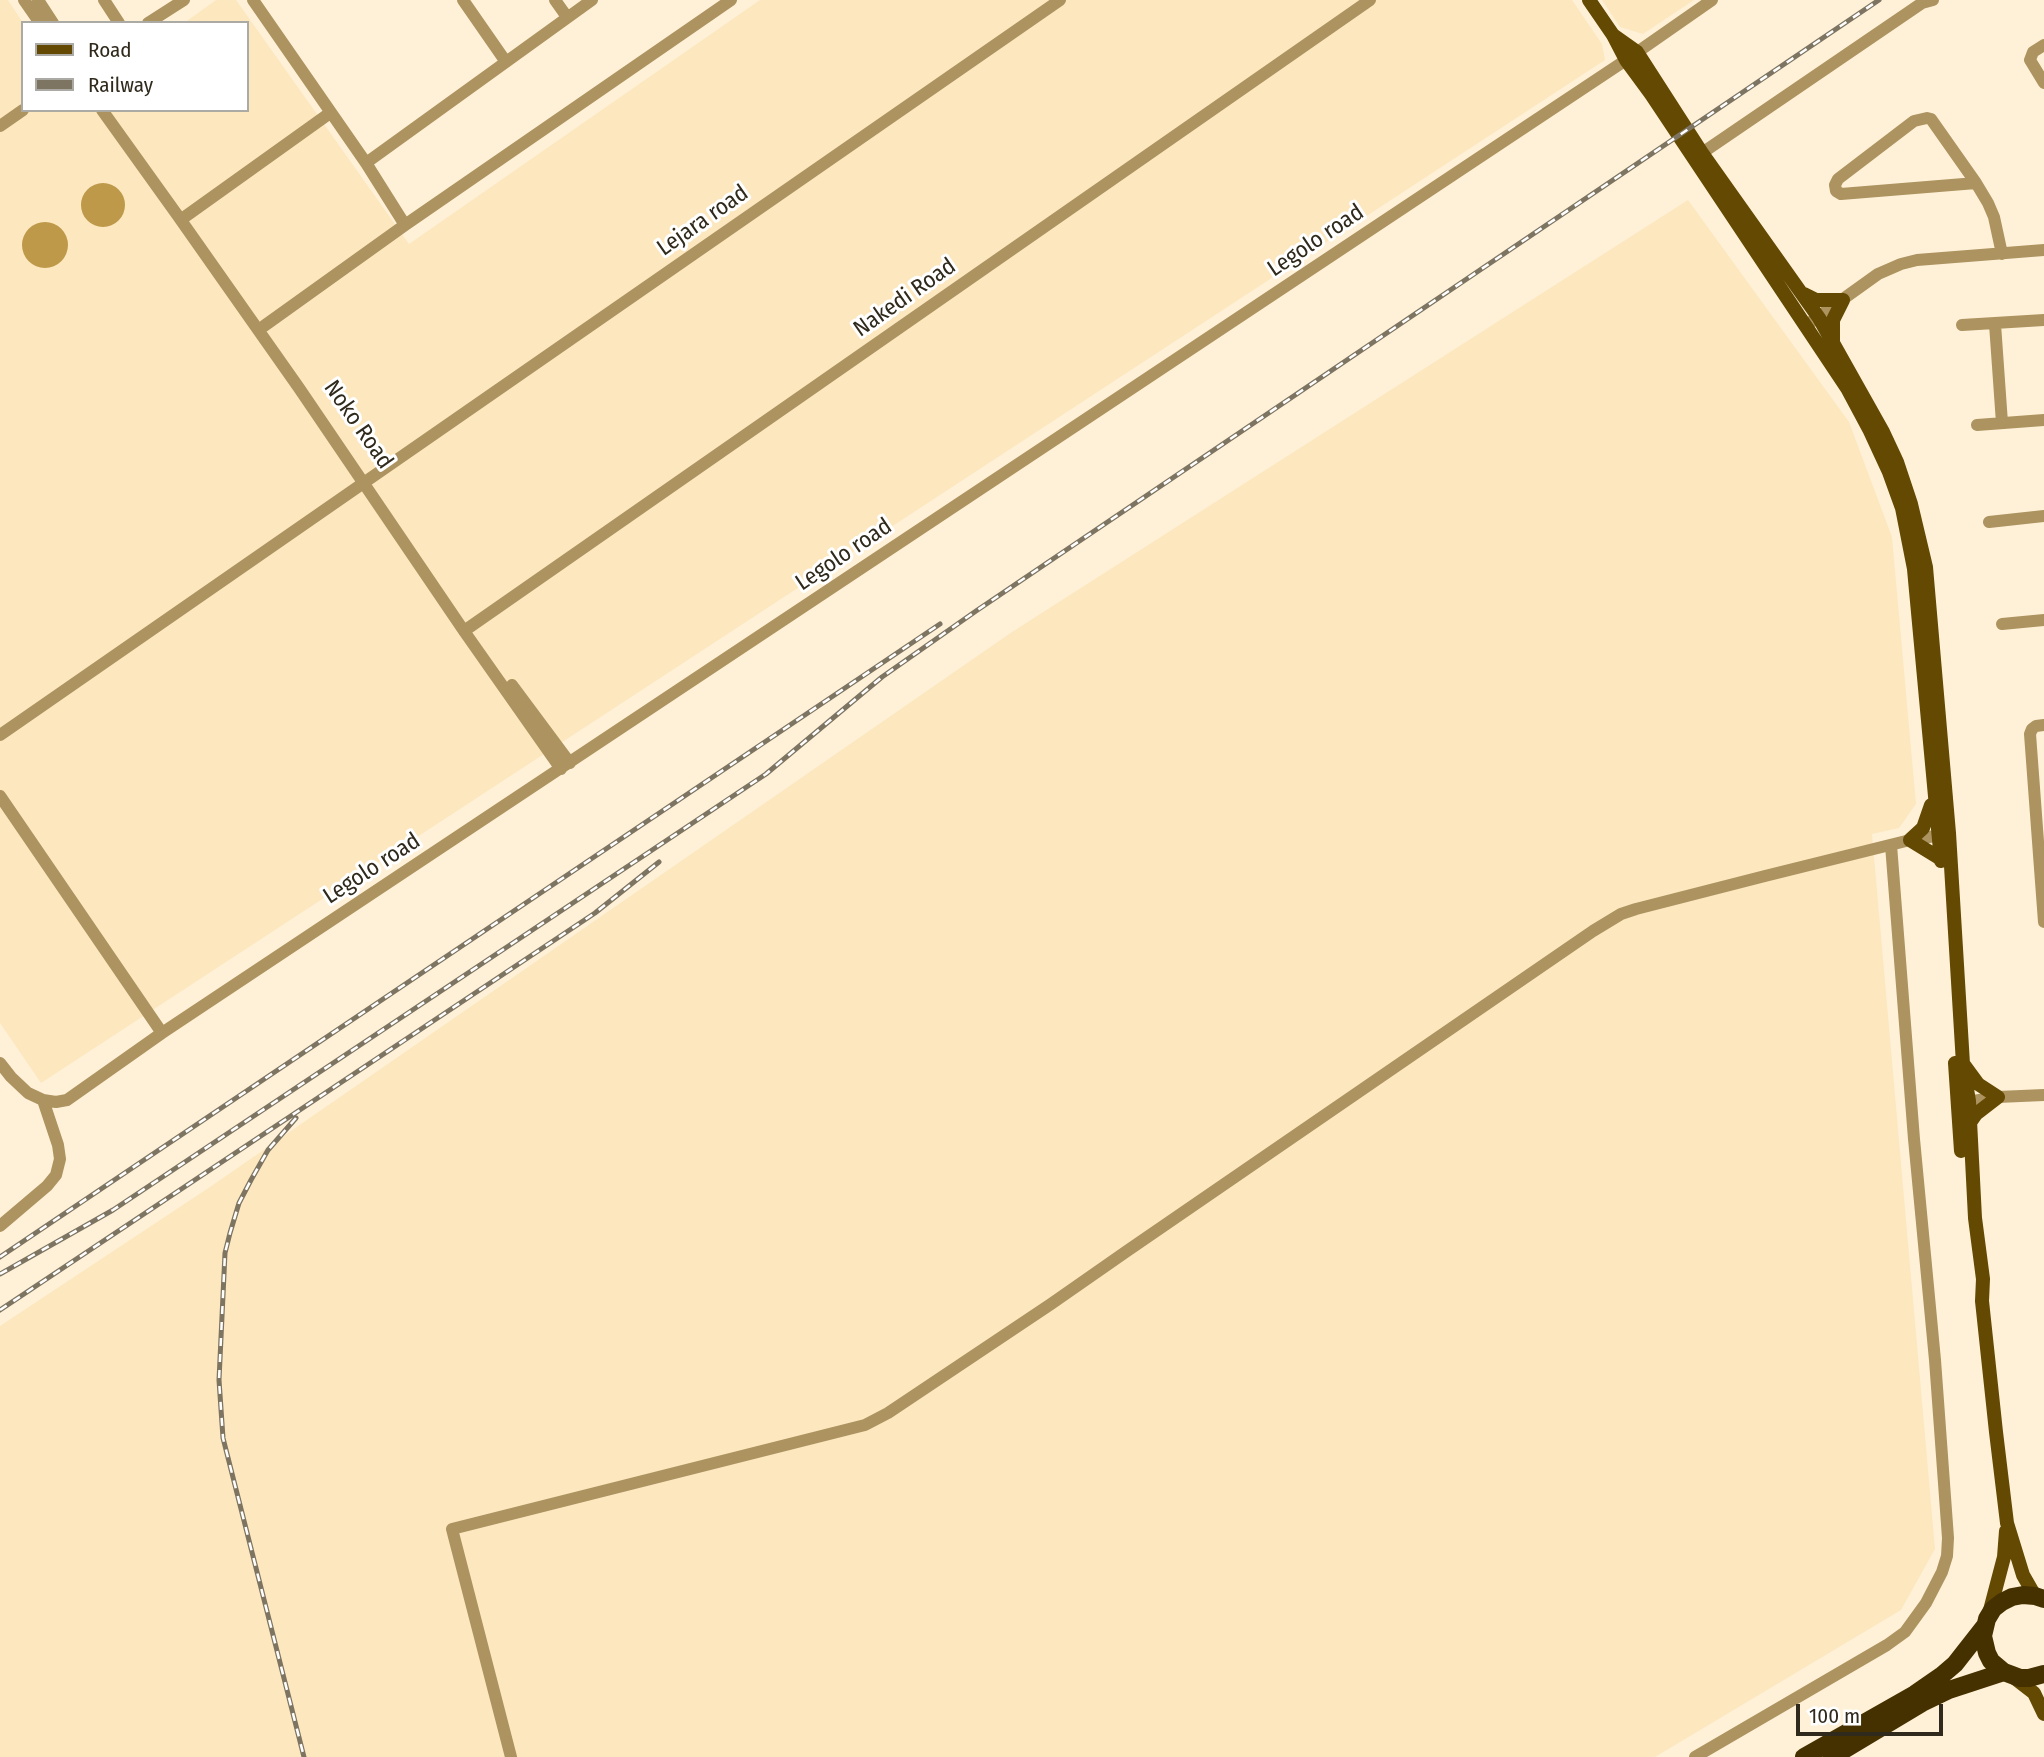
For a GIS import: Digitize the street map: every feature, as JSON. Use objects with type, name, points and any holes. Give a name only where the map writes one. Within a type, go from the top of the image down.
[{"type":"highway","points":[[1804,1757],[1915,1694],[1941,1676],[1955,1664],[1986,1623],[1993,1609],[2002,1602],[2023,1595],[2041,1597]]},
{"type":"highway","points":[[1986,1623],[1983,1636],[1987,1653],[1991,1661],[2008,1674]]},
{"type":"highway","points":[[1832,1757],[1922,1703],[1949,1690],[2008,1674],[2029,1678],[2044,1674]]},
{"type":"main road","points":[[1589,0],[1801,293],[1812,321],[1870,431],[1902,508],[1920,568],[1919,608],[1934,793],[1943,834],[1941,859],[1976,1280],[1982,1301]]},
{"type":"main road","points":[[1631,56],[1651,94],[1771,277],[1834,345],[1897,462],[1911,504],[1920,568],[1964,1064],[1963,1102],[1969,1124],[1975,1219],[1983,1279],[1982,1301],[2007,1523],[2023,1575],[2041,1597]]},
{"type":"main road","points":[[1801,293],[1816,300],[1843,300],[1833,320],[1834,345]]},
{"type":"main road","points":[[1934,793],[1928,819],[1910,840],[1941,859]]},
{"type":"main road","points":[[1964,1064],[1978,1084],[1998,1097],[1976,1114],[1969,1124]]},
{"type":"main road","points":[[1986,1623],[2004,1558],[2007,1523]]},
{"type":"main road","points":[[2008,1674],[2034,1693],[2044,1714]]},
{"type":"street","points":[[24,0],[39,21]]},
{"type":"street","points":[[38,0],[52,21]]},
{"type":"street","points":[[104,0],[118,21]]},
{"type":"street","points":[[151,21],[184,0]]},
{"type":"street","points":[[253,0],[366,163],[405,225]]},
{"type":"street","points":[[463,0],[506,62]]},
{"type":"street","points":[[555,0],[567,16]]},
{"type":"street","points":[[366,163],[592,0]]},
{"type":"street","points":[[264,326],[405,225],[731,0]]},
{"type":"street","name":"Lejara road","points":[[0,735],[1060,0]]},
{"type":"street","name":"Nakedi Road","points":[[467,630],[1370,0]]},
{"type":"street","name":"Legolo road","points":[[43,1100],[67,1100],[162,1033],[1712,0]]},
{"type":"street","points":[[1702,153],[1922,3],[1933,0]]},
{"type":"street","points":[[2044,45],[2033,52],[2030,60],[2044,83]]},
{"type":"street","points":[[0,126],[21,111]]},
{"type":"street","points":[[103,112],[367,480]]},
{"type":"street","name":"Noko Road","points":[[113,112],[264,326],[467,630],[566,766]]},
{"type":"street","points":[[186,216],[330,113]]},
{"type":"street","points":[[1976,183],[1841,194],[1836,191],[1835,185],[1838,178],[1914,121],[1931,119],[1976,183],[1994,217],[2002,254]]},
{"type":"street","points":[[1812,321],[1878,274],[1901,264],[1917,260],[2044,250]]},
{"type":"street","points":[[1962,325],[2044,320]]},
{"type":"street","points":[[1995,324],[2003,423]]},
{"type":"street","points":[[1977,425],[2044,420]]},
{"type":"street","points":[[1989,522],[2044,516]]},
{"type":"street","points":[[2001,624],[2044,620]]},
{"type":"street","points":[[2044,725],[2036,726],[2030,734],[2040,825],[2044,922]]},
{"type":"street","points":[[0,796],[162,1033]]},
{"type":"street","points":[[510,1757],[452,1529],[864,1425],[888,1413],[1041,1311],[1608,922],[1636,909],[1943,834]]},
{"type":"street","points":[[1695,1757],[1905,1632],[1926,1603],[1947,1556],[1935,1360],[1914,1139],[1891,845]]},
{"type":"street","points":[[0,1063],[28,1093],[43,1100],[60,1159],[56,1175],[47,1186],[0,1226]]},
{"type":"street","points":[[1963,1102],[2044,1095]]},
{"type":"shaded area","points":[[0,0],[8,0],[22,21],[21,112],[248,112],[248,21],[187,21],[216,0],[236,0],[409,244],[760,0],[1572,0],[1602,44],[1605,60],[41,1083],[0,1023]]},
{"type":"shaded area","points":[[1602,0],[1694,0],[1643,34],[1620,27]]},
{"type":"shaded area","points":[[103,183],[112,184],[119,189],[124,196],[124,214],[119,221],[112,226],[103,227],[94,226],[87,221],[82,214],[81,205],[82,196],[87,189],[94,184]]},
{"type":"shaded area","points":[[1688,200],[1849,422],[1892,537],[1916,804],[1899,828],[1872,834],[1935,1549],[1901,1610],[1655,1757],[0,1757],[0,1326],[210,1187],[1012,632]]},
{"type":"shaded area","points":[[45,222],[61,229],[68,245],[61,261],[45,268],[29,261],[22,245],[29,229]]},
{"type":"railway","points":[[0,1274],[113,1210],[766,774],[882,677],[976,611],[1879,0]]},
{"type":"railway","points":[[0,1257],[940,624]]},
{"type":"railway","points":[[0,1310],[595,913],[659,862]]},
{"type":"railway","points":[[296,1118],[268,1150],[239,1203],[230,1233],[225,1253],[219,1380],[223,1438],[304,1757]]}]
